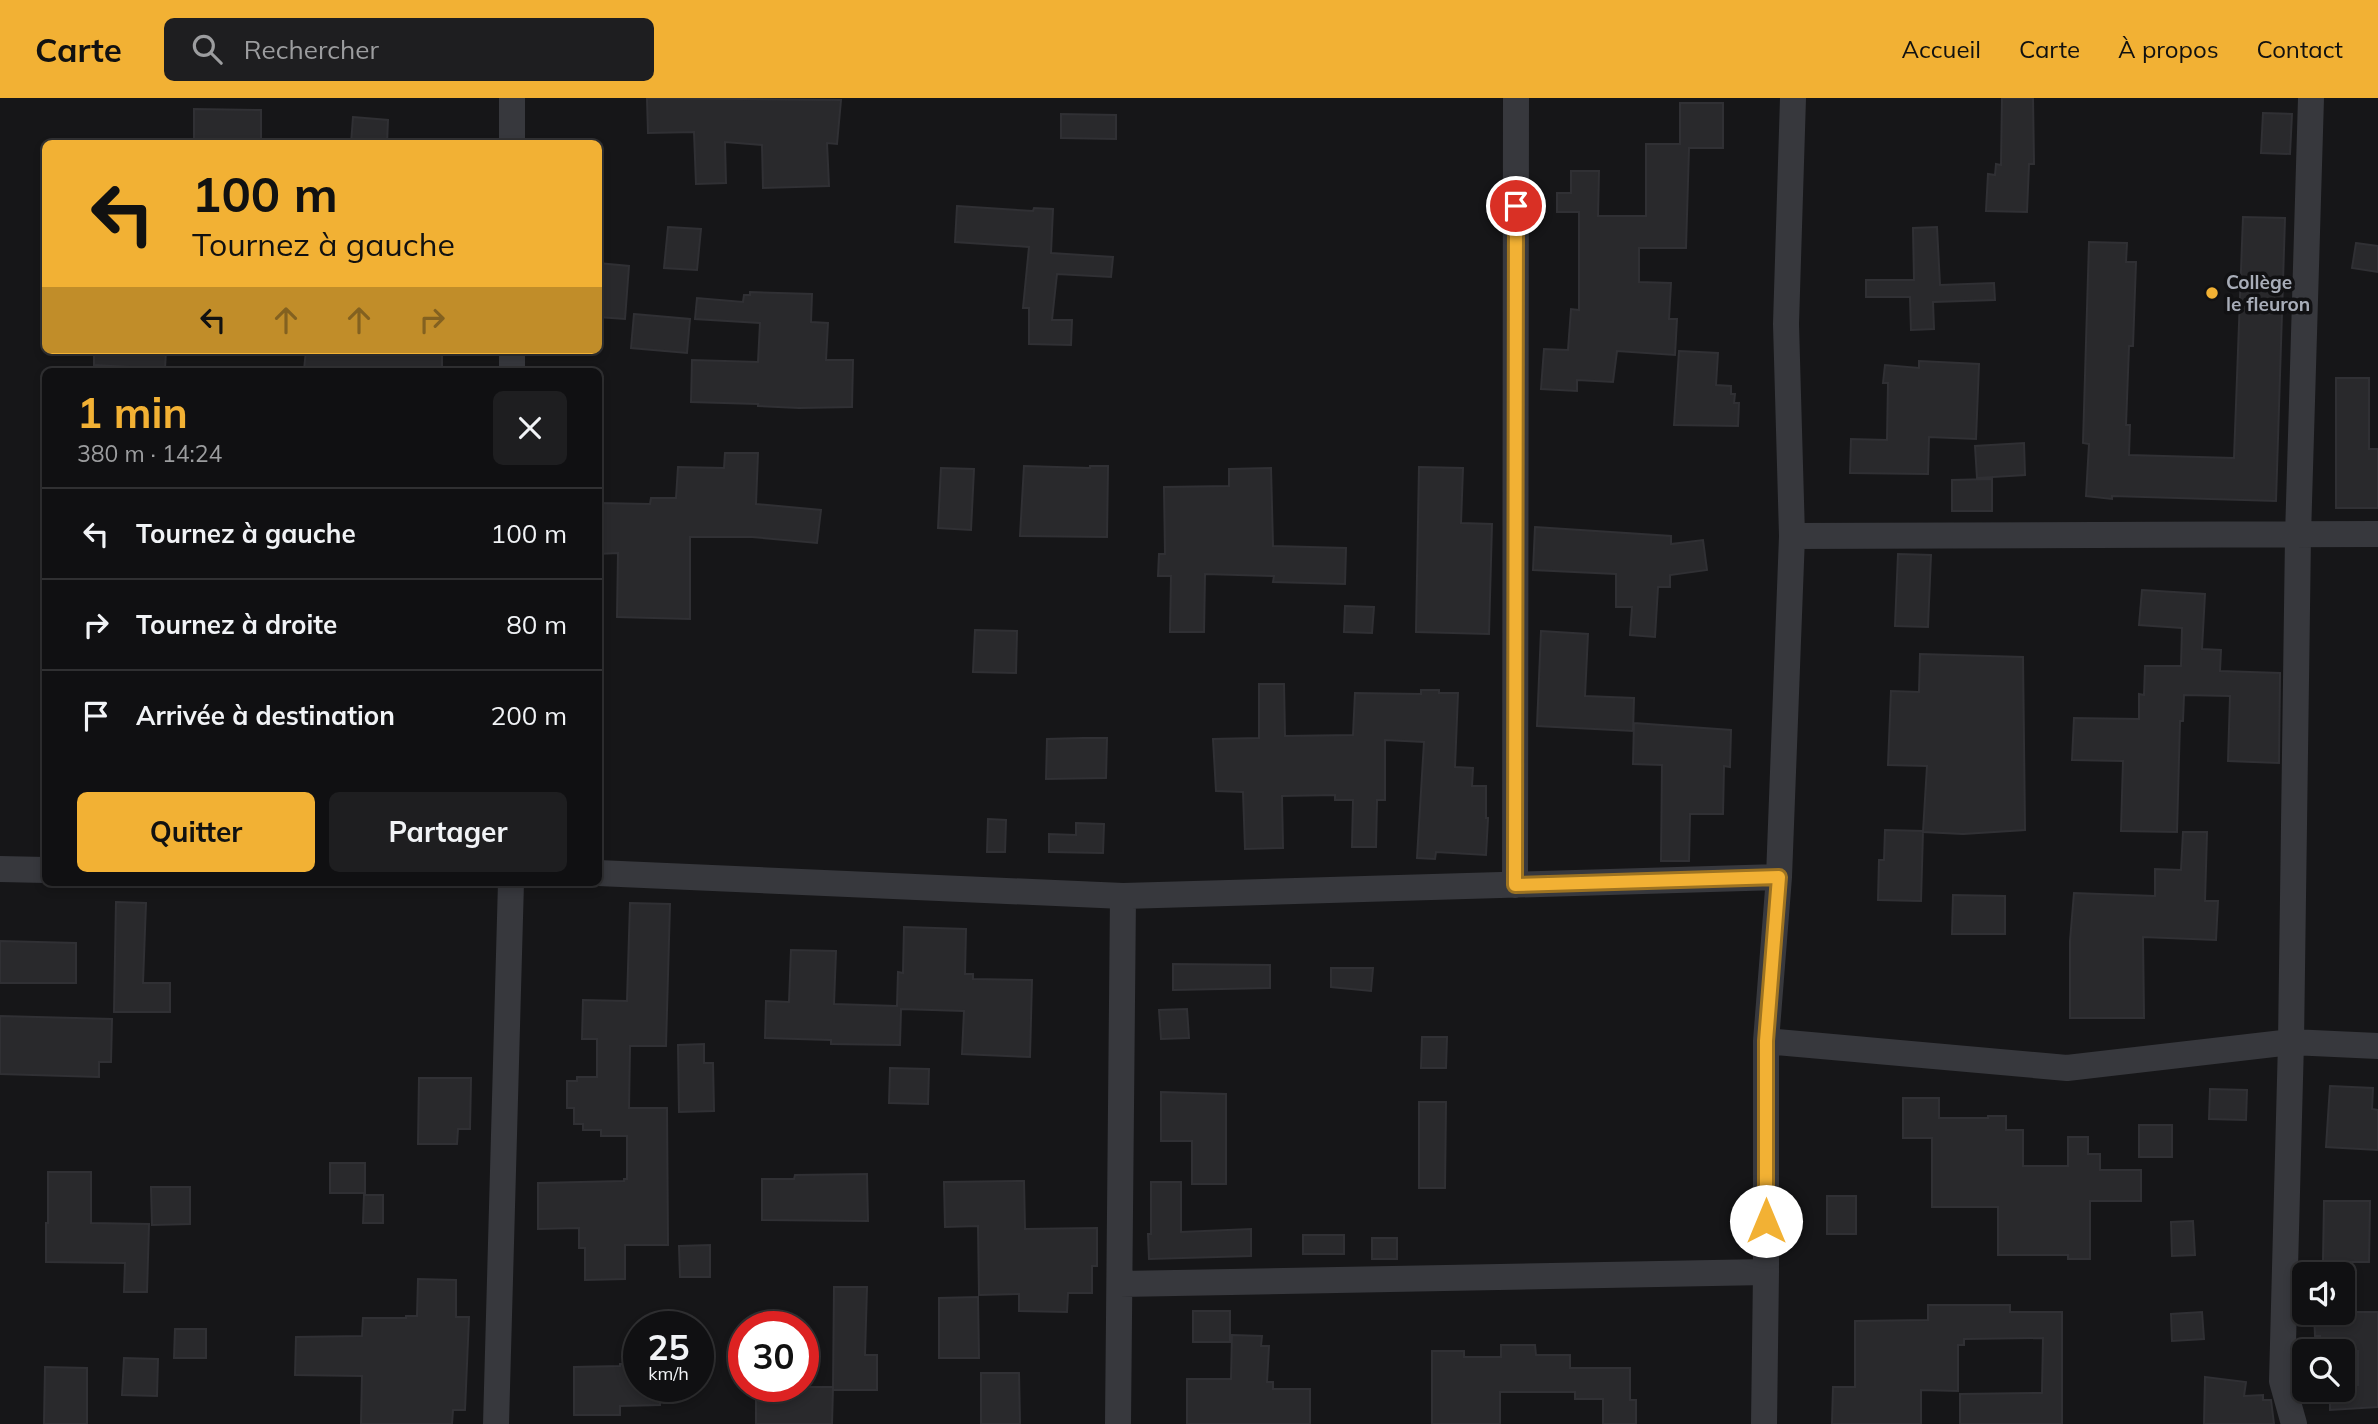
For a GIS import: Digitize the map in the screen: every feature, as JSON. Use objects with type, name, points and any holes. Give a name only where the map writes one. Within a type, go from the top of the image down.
[{"type":"street","points":[[512,98],[512,140]]},
{"type":"street","points":[[1515,885],[1516,98]]},
{"type":"street","points":[[1764,1424],[1766,1041],[1779,877],[1792,536],[1786,324],[1793,98]]},
{"type":"street","points":[[2294,1424],[2282,1381],[2291,1042],[2298,536],[2311,98]]},
{"type":"street","points":[[1792,536],[2378,534]]},
{"type":"street","points":[[0,869],[42,870]]},
{"type":"street","points":[[602,873],[1123,897],[1779,877]]},
{"type":"street","points":[[496,1424],[512,886]]},
{"type":"street","points":[[1118,1424],[1123,897]]},
{"type":"street","points":[[1766,1041],[2067,1068],[2291,1042],[2378,1046]]},
{"type":"street","points":[[1120,1284],[1766,1272]]},
{"type":"building","points":[[647,98],[841,100],[837,144],[827,143],[829,186],[763,188],[762,145],[725,142],[726,183],[696,184],[694,132],[648,133]]},
{"type":"building","points":[[2002,98],[2033,98],[2034,164],[2029,164],[2027,212],[1986,211],[1988,174],[1995,175],[1996,164],[2001,165]]},
{"type":"building","points":[[1680,103],[1723,103],[1723,148],[1689,148],[1686,248],[1639,248],[1639,282],[1671,283],[1669,319],[1677,319],[1675,355],[1617,351],[1613,382],[1577,380],[1577,391],[1541,389],[1544,349],[1568,350],[1571,309],[1579,310],[1579,212],[1557,212],[1557,193],[1571,193],[1571,171],[1599,171],[1598,216],[1646,216],[1646,144],[1680,144]]},
{"type":"building","points":[[194,109],[261,110],[261,140],[194,140]]},
{"type":"building","points":[[2263,113],[2292,114],[2290,154],[2261,153]]},
{"type":"building","points":[[1061,114],[1116,115],[1116,139],[1061,138]]},
{"type":"building","points":[[353,117],[388,120],[387,140],[351,140]]},
{"type":"building","points":[[957,206],[1033,211],[1034,208],[1053,209],[1051,253],[1113,257],[1111,277],[1057,274],[1052,320],[1072,320],[1071,345],[1029,344],[1029,308],[1023,308],[1029,247],[955,242]]},
{"type":"building","points":[[2243,217],[2285,218],[2276,501],[2112,496],[2112,499],[2086,496],[2089,444],[2083,443],[2089,242],[2127,243],[2126,262],[2136,262],[2133,346],[2129,346],[2126,425],[2130,425],[2129,455],[2234,458]]},
{"type":"building","points":[[668,227],[701,229],[697,270],[664,268]]},
{"type":"building","points":[[1937,227],[1940,285],[1994,283],[1995,300],[1933,302],[1934,329],[1911,330],[1910,297],[1866,297],[1866,280],[1914,280],[1913,228]]},
{"type":"building","points":[[2356,243],[2378,246],[2378,272],[2352,268]]},
{"type":"building","points":[[602,263],[629,266],[625,319],[602,317]]},
{"type":"building","points":[[750,292],[812,294],[811,322],[828,323],[826,360],[853,360],[852,407],[799,408],[691,402],[692,360],[758,362],[760,323],[695,319],[697,298],[743,302],[744,295],[750,295]]},
{"type":"building","points":[[634,314],[690,319],[687,353],[631,348]]},
{"type":"building","points":[[1679,351],[1718,353],[1716,385],[1731,386],[1731,394],[1735,394],[1734,403],[1739,403],[1738,426],[1674,425]]},
{"type":"building","points":[[94,354],[166,354],[165,368],[94,365]]},
{"type":"building","points":[[306,354],[442,354],[442,368],[304,368]]},
{"type":"building","points":[[1919,361],[1979,364],[1976,439],[1929,437],[1928,474],[1850,473],[1851,439],[1887,440],[1888,383],[1883,383],[1885,365],[1919,368]]},
{"type":"building","points":[[2336,378],[2369,378],[2369,449],[2378,449],[2378,508],[2336,508]]},
{"type":"building","points":[[2024,443],[2025,475],[1977,478],[1975,446]]},
{"type":"building","points":[[725,453],[758,453],[756,504],[821,510],[817,543],[752,537],[690,537],[690,619],[617,617],[618,553],[602,554],[602,503],[650,504],[651,498],[676,498],[678,467],[724,468]]},
{"type":"building","points":[[1024,466],[1108,466],[1107,537],[1020,536]]},
{"type":"building","points":[[1419,467],[1463,468],[1461,523],[1492,524],[1489,634],[1416,632]]},
{"type":"building","points":[[941,468],[974,469],[971,530],[938,528]]},
{"type":"building","points":[[1271,468],[1273,546],[1346,548],[1345,584],[1273,582],[1274,576],[1205,574],[1204,632],[1170,632],[1171,576],[1158,576],[1159,554],[1165,554],[1164,487],[1229,486],[1229,469]]},
{"type":"building","points":[[1992,479],[1992,511],[1952,511],[1952,480]]},
{"type":"building","points":[[1535,527],[1671,536],[1671,544],[1703,540],[1707,570],[1670,575],[1670,587],[1658,587],[1655,637],[1630,635],[1632,607],[1616,607],[1616,574],[1533,570]]},
{"type":"building","points":[[1898,554],[1931,555],[1928,627],[1895,626]]},
{"type":"building","points":[[2142,590],[2205,594],[2202,649],[2221,650],[2220,671],[2280,673],[2279,763],[2228,761],[2230,696],[2184,695],[2183,721],[2180,721],[2177,832],[2121,831],[2123,761],[2072,760],[2074,718],[2139,719],[2139,694],[2144,695],[2145,666],[2181,666],[2182,628],[2139,625]]},
{"type":"building","points":[[1345,606],[1374,607],[1372,633],[1344,632]]},
{"type":"building","points":[[975,630],[1017,631],[1016,673],[973,672]]},
{"type":"building","points":[[1541,631],[1588,634],[1585,696],[1634,698],[1633,731],[1537,726]]},
{"type":"building","points":[[1920,654],[2023,657],[2025,830],[1963,834],[1923,832],[1927,766],[1888,765],[1891,691],[1919,692]]},
{"type":"building","points":[[1259,684],[1284,684],[1285,736],[1353,735],[1355,693],[1421,694],[1421,690],[1439,690],[1439,693],[1458,693],[1455,767],[1473,768],[1472,786],[1486,786],[1486,855],[1436,852],[1435,859],[1417,858],[1424,742],[1385,740],[1385,800],[1377,800],[1376,847],[1352,847],[1353,800],[1335,800],[1335,795],[1282,796],[1283,848],[1245,849],[1243,792],[1216,791],[1213,739],[1259,738]]},
{"type":"building","points":[[1634,723],[1731,730],[1730,767],[1724,766],[1723,814],[1690,814],[1689,861],[1661,861],[1662,765],[1633,764]]},
{"type":"building","points":[[1107,738],[1106,778],[1046,779],[1047,739]]},
{"type":"building","points":[[988,819],[1006,820],[1005,852],[987,852]]},
{"type":"building","points":[[1076,823],[1104,824],[1103,853],[1049,852],[1049,834],[1076,835]]},
{"type":"building","points":[[1885,830],[1923,831],[1921,901],[1878,900],[1879,860],[1884,860]]},
{"type":"building","points":[[2183,832],[2207,832],[2205,901],[2218,901],[2216,940],[2143,937],[2144,1018],[2070,1018],[2070,941],[2074,893],[2155,896],[2155,869],[2181,870]]},
{"type":"building","points":[[1953,895],[2005,896],[2005,934],[1952,934]]},
{"type":"building","points":[[116,902],[146,903],[143,983],[170,983],[170,1012],[114,1012]]},
{"type":"building","points":[[630,903],[670,904],[666,1046],[630,1046],[629,1108],[667,1108],[668,1245],[625,1245],[625,1279],[585,1280],[585,1248],[579,1248],[579,1228],[538,1229],[538,1183],[627,1179],[627,1136],[601,1136],[601,1130],[583,1130],[583,1124],[574,1124],[574,1108],[567,1108],[567,1081],[577,1081],[577,1077],[597,1077],[597,1039],[582,1039],[583,1000],[627,1001]]},
{"type":"building","points":[[904,927],[966,929],[965,974],[973,974],[973,979],[1032,980],[1030,1057],[962,1054],[964,1011],[901,1009],[900,1045],[831,1044],[831,1040],[765,1038],[766,1001],[789,1002],[791,950],[836,951],[834,1004],[897,1006],[898,972],[903,973]]},
{"type":"building","points":[[0,941],[76,943],[76,983],[0,983]]},
{"type":"building","points":[[1173,964],[1270,965],[1270,988],[1173,990]]},
{"type":"building","points":[[1331,968],[1373,968],[1371,991],[1331,987]]},
{"type":"building","points":[[1187,1009],[1189,1038],[1161,1039],[1159,1010]]},
{"type":"building","points":[[0,1016],[112,1019],[111,1062],[99,1062],[99,1077],[0,1074]]},
{"type":"building","points":[[1422,1037],[1447,1037],[1446,1068],[1421,1068]]},
{"type":"building","points":[[704,1044],[704,1063],[713,1063],[714,1111],[679,1112],[678,1045]]},
{"type":"building","points":[[890,1068],[929,1069],[928,1104],[889,1103]]},
{"type":"building","points":[[419,1078],[471,1078],[470,1129],[458,1129],[457,1144],[418,1144]]},
{"type":"building","points":[[2330,1086],[2373,1088],[2372,1109],[2378,1110],[2378,1150],[2326,1147]]},
{"type":"building","points":[[2210,1089],[2247,1090],[2246,1120],[2209,1119]]},
{"type":"building","points":[[1161,1092],[1226,1094],[1226,1184],[1192,1184],[1192,1141],[1161,1141]]},
{"type":"building","points":[[1903,1098],[1939,1098],[1939,1118],[2006,1116],[2006,1130],[2023,1130],[2023,1166],[2068,1166],[2068,1137],[2088,1137],[2088,1154],[2100,1154],[2100,1170],[2141,1170],[2141,1201],[2090,1201],[2090,1259],[2068,1259],[2068,1255],[1998,1255],[1998,1207],[1932,1207],[1932,1138],[1903,1138]]},
{"type":"building","points":[[1419,1102],[1446,1102],[1445,1188],[1419,1188]]},
{"type":"building","points":[[2139,1125],[2172,1125],[2172,1157],[2139,1157]]},
{"type":"building","points":[[330,1163],[365,1163],[365,1193],[330,1193]]},
{"type":"building","points":[[48,1172],[91,1172],[91,1223],[149,1224],[147,1292],[124,1292],[125,1263],[46,1262]]},
{"type":"building","points":[[867,1174],[868,1221],[762,1220],[762,1179],[794,1179],[795,1175]]},
{"type":"building","points":[[1024,1181],[1025,1229],[1097,1228],[1097,1266],[1092,1266],[1092,1293],[1068,1293],[1067,1312],[1019,1311],[1019,1294],[979,1295],[978,1226],[945,1227],[944,1182]]},
{"type":"building","points":[[1151,1182],[1181,1182],[1181,1232],[1251,1229],[1251,1256],[1149,1259]]},
{"type":"building","points":[[151,1187],[190,1187],[190,1224],[152,1225]]},
{"type":"building","points":[[364,1195],[383,1195],[383,1223],[363,1223]]},
{"type":"building","points":[[1827,1196],[1856,1196],[1856,1234],[1827,1234]]},
{"type":"building","points":[[2324,1201],[2370,1201],[2369,1262],[2323,1262]]},
{"type":"building","points":[[2193,1221],[2195,1255],[2172,1256],[2171,1222]]},
{"type":"building","points":[[1303,1235],[1344,1235],[1344,1254],[1303,1254]]},
{"type":"building","points":[[1372,1238],[1397,1238],[1397,1259],[1372,1259]]},
{"type":"building","points":[[710,1245],[710,1277],[680,1277],[679,1246]]},
{"type":"building","points":[[418,1279],[456,1280],[456,1317],[469,1317],[465,1410],[453,1410],[452,1424],[361,1424],[362,1376],[295,1375],[296,1337],[362,1336],[363,1318],[417,1316]]},
{"type":"building","points":[[834,1287],[867,1287],[865,1355],[877,1355],[877,1390],[833,1390]]},
{"type":"building","points":[[978,1297],[979,1358],[939,1358],[939,1298]]},
{"type":"building","points":[[1928,1305],[2010,1305],[2010,1312],[2062,1312],[2062,1424],[1960,1424],[1960,1394],[2042,1393],[2043,1338],[1964,1339],[1964,1345],[1958,1345],[1958,1391],[1921,1390],[1921,1424],[1832,1424],[1833,1387],[1855,1387],[1855,1321],[1928,1320]]},
{"type":"building","points":[[1193,1311],[1230,1311],[1230,1342],[1193,1342]]},
{"type":"building","points":[[2202,1312],[2204,1339],[2172,1341],[2171,1314]]},
{"type":"building","points":[[2355,1312],[2378,1312],[2378,1407],[2330,1410],[2330,1402],[2355,1402],[2358,1351],[2355,1351],[2355,1339],[2320,1339],[2320,1336],[2315,1336],[2315,1325],[2355,1325]]},
{"type":"building","points":[[175,1329],[206,1329],[206,1358],[174,1358]]},
{"type":"building","points":[[1232,1335],[1262,1336],[1261,1346],[1269,1346],[1267,1382],[1273,1382],[1273,1389],[1310,1389],[1310,1424],[1187,1424],[1187,1379],[1231,1379]]},
{"type":"building","points":[[1501,1345],[1535,1345],[1536,1355],[1570,1355],[1570,1368],[1630,1368],[1630,1400],[1636,1400],[1636,1424],[1603,1424],[1603,1399],[1575,1399],[1575,1392],[1500,1392],[1500,1424],[1432,1424],[1432,1351],[1464,1351],[1464,1357],[1501,1357]]},
{"type":"building","points":[[124,1358],[158,1359],[157,1396],[122,1395]]},
{"type":"building","points":[[623,1364],[623,1402],[660,1402],[660,1405],[620,1406],[620,1415],[574,1415],[574,1367]]},
{"type":"building","points":[[45,1367],[87,1368],[87,1424],[44,1424]]},
{"type":"building","points":[[981,1373],[1019,1373],[1020,1424],[981,1424]]},
{"type":"building","points":[[2205,1377],[2246,1382],[2244,1396],[2263,1395],[2263,1400],[2271,1400],[2274,1424],[2204,1424]]},
{"type":"building","points":[[819,1387],[833,1387],[832,1424],[756,1424],[756,1402],[819,1402]]},
{"type":"place","name":"Collège le fleuron","points":[[2212,293]]},
{"type":"route","points":[[1516,206],[1515,885],[1779,877],[1766,1041],[1766,1221]]}]
